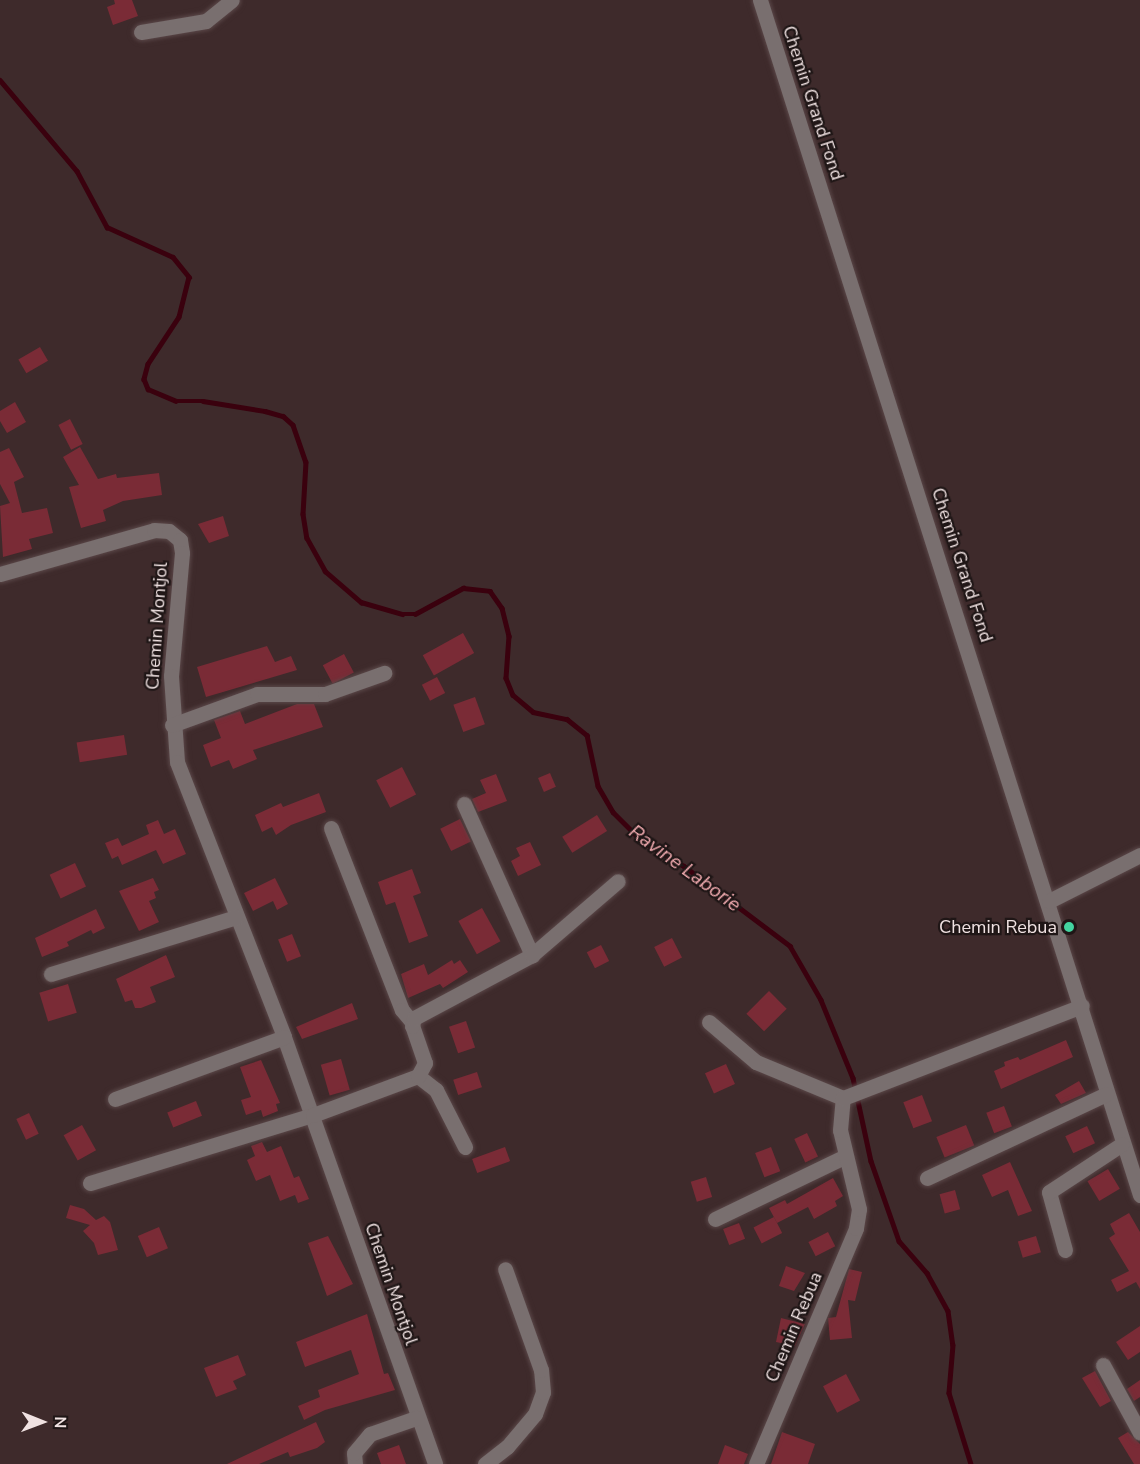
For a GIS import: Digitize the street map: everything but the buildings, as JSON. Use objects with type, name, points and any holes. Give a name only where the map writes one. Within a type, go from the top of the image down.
[{"type":"street","points":[[141,32],[206,21],[232,0]]},
{"type":"street","name":"Chemin Grand Fond","points":[[760,0],[1049,901],[1082,1006],[1106,1094],[1140,1195]]},
{"type":"street","name":"Chemin Montjol","points":[[0,574],[154,530],[173,532],[180,540],[182,554],[171,676],[172,725],[177,762],[313,1115],[416,1418],[435,1464]]},
{"type":"street","points":[[172,725],[257,694],[325,694],[384,673]]},
{"type":"street","points":[[464,804],[532,955]]},
{"type":"street","points":[[90,1183],[313,1115],[418,1076],[424,1067],[425,1058],[412,1022],[405,1017],[331,828]]},
{"type":"street","points":[[1049,901],[1140,855]]},
{"type":"street","points":[[412,1022],[420,1014],[532,955],[618,881]]},
{"type":"street","points":[[51,974],[236,917]]},
{"type":"street","points":[[710,1022],[756,1062],[847,1097],[1082,1006]]},
{"type":"street","points":[[115,1099],[284,1037]]},
{"type":"street","points":[[418,1076],[436,1090],[465,1148]]},
{"type":"street","points":[[927,1178],[1106,1094]]},
{"type":"street","name":"Chemin Rebua","points":[[756,1464],[856,1228],[859,1209],[840,1130],[847,1097]]},
{"type":"street","points":[[1065,1250],[1049,1192],[1122,1144]]},
{"type":"street","points":[[715,1219],[846,1156]]},
{"type":"street","points":[[485,1464],[507,1447],[535,1414],[543,1392],[541,1370],[505,1269]]},
{"type":"street","points":[[1103,1365],[1140,1433]]},
{"type":"street","points":[[351,1463],[360,1442],[370,1434],[416,1418]]},
{"type":"waterway","name":"Ravine Laborie","points":[[0,80],[77,171],[107,227],[173,257],[189,277],[179,317],[148,364],[144,379],[148,389],[176,401],[203,401],[265,411],[283,416],[293,425],[306,462],[303,514],[307,538],[325,571],[361,602],[402,614],[415,614],[463,588],[490,591],[502,608],[509,636],[506,678],[513,695],[533,712],[567,719],[587,735],[598,786],[613,812],[642,841],[684,866],[790,946],[821,1000],[853,1078],[871,1161],[899,1241],[927,1273],[948,1311],[953,1345],[949,1393],[971,1464]]},
{"type":"place","name":"Chemin Rebua","points":[[1069,927]]}]
